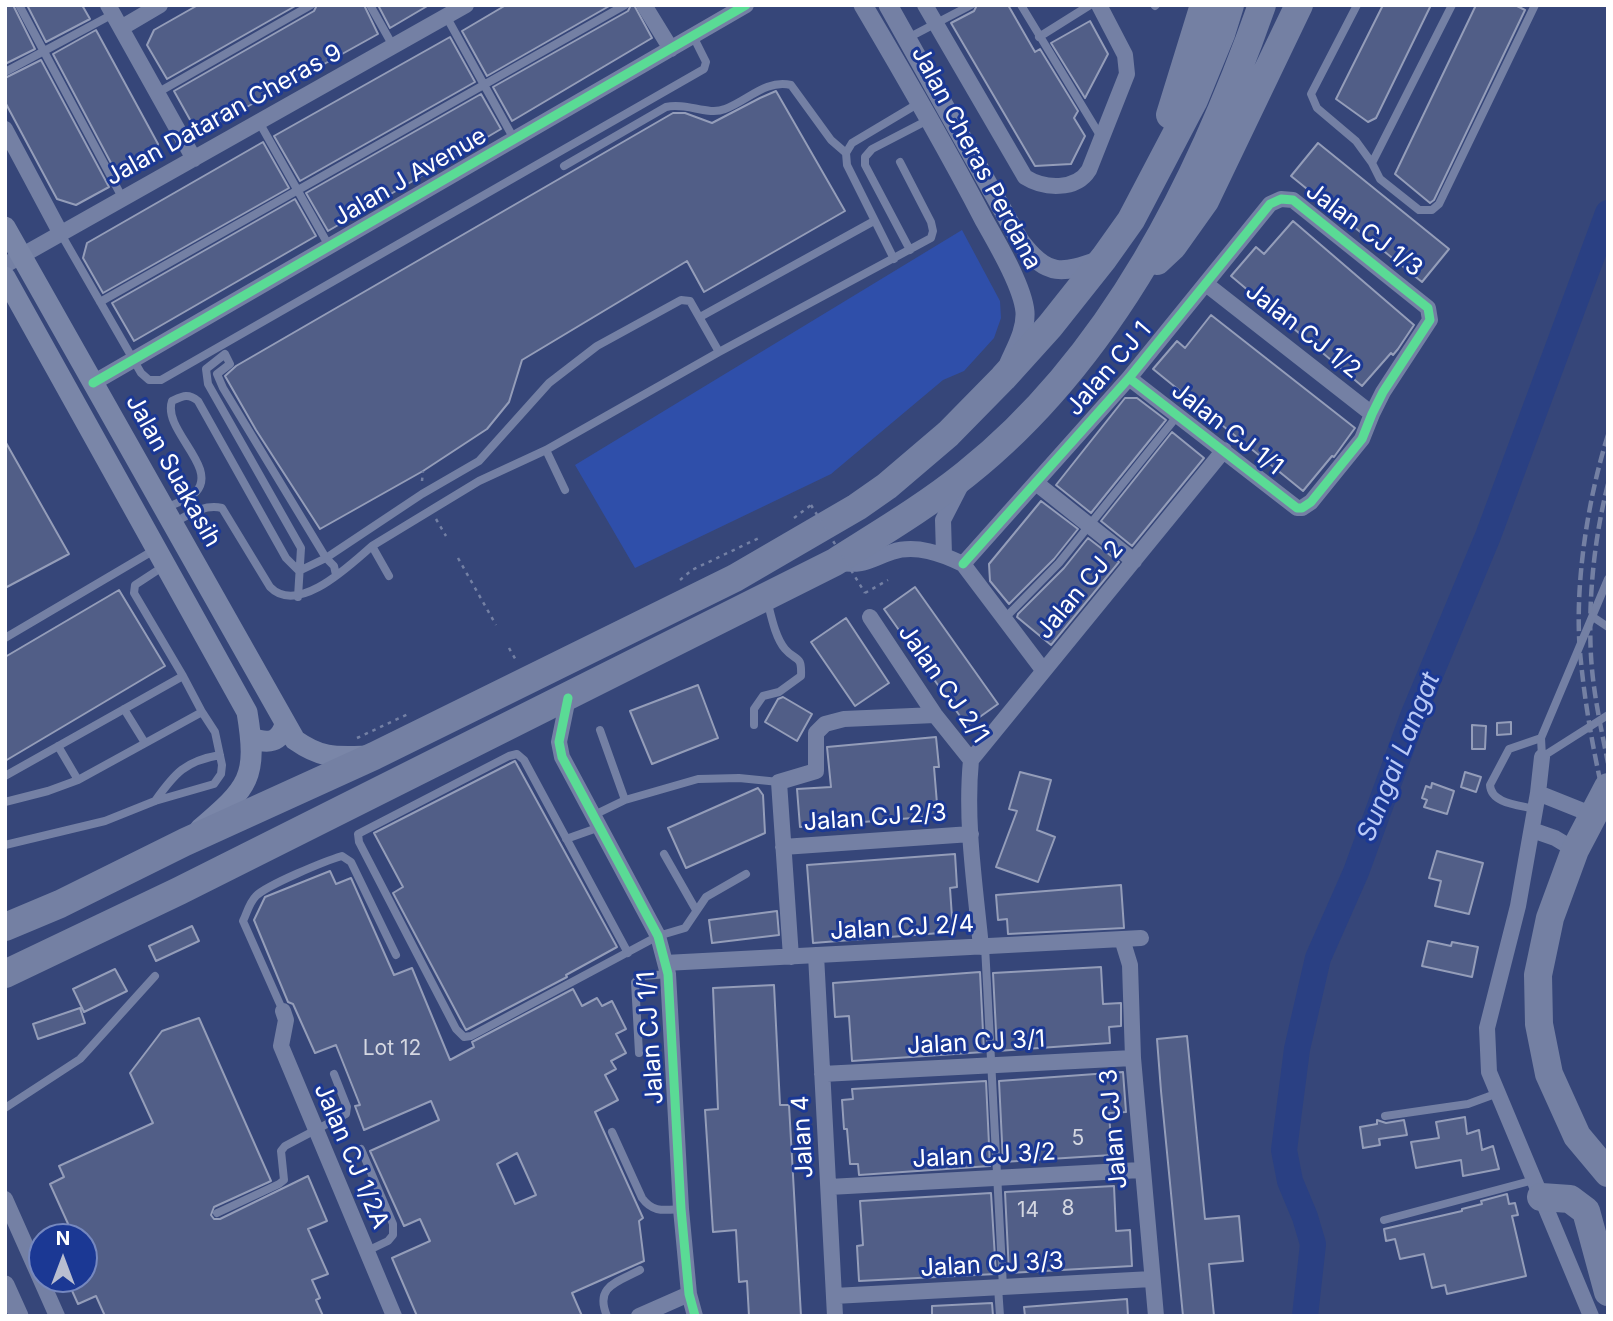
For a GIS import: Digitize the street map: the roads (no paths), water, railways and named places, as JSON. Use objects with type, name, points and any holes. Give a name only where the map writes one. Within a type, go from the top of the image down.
[{"type":"highway","points":[[1153,178],[1204,5]]},
{"type":"highway","points":[[5,928],[185,842],[365,747],[735,578],[857,507],[887,486],[948,434],[1003,378],[1050,326],[1104,258],[1131,220],[1194,100],[1230,5]]},
{"type":"highway","points":[[5,974],[568,698],[835,562],[907,516],[967,473],[1023,422],[1070,370],[1132,284],[1214,128],[1243,60],[1262,5]]},
{"type":"highway","points":[[1132,284],[1173,246],[1205,201],[1299,5]]},
{"type":"highway","points":[[1608,787],[1574,850],[1550,918],[1538,975],[1539,1024],[1549,1074],[1577,1136],[1608,1173]]},
{"type":"highway","points":[[1538,1189],[1570,1199],[1586,1211],[1608,1292]]},
{"type":"main road","name":"Jalan Suakasih","points":[[5,227],[13,260],[93,383],[290,732]]},
{"type":"main road","points":[[5,278],[247,712],[252,760],[246,782],[223,808],[185,842]]},
{"type":"main road","points":[[251,738],[264,743],[290,732],[310,750],[323,756],[365,747]]},
{"type":"street","points":[[160,5],[114,16],[194,159]]},
{"type":"street","name":"Jalan Dataran Cheras 9","points":[[13,260],[466,5]]},
{"type":"street","points":[[644,5],[671,49]]},
{"type":"street","name":"Jalan J Avenue","points":[[93,383],[746,5]]},
{"type":"street","name":"Jalan Cheras Perdana","points":[[863,5],[926,110],[1001,252],[1023,300],[1023,329],[1003,378]]},
{"type":"street","name":"Jalan Cheras Perdana","points":[[887,5],[1020,241],[1033,259],[1044,266],[1073,270],[1104,258]]},
{"type":"street","points":[[925,5],[1025,177],[1042,186],[1075,184],[1083,179],[1127,74],[1125,55],[1099,5]]},
{"type":"street","points":[[5,129],[61,234]]},
{"type":"street","name":"Jalan CJ 1","points":[[963,564],[1129,378],[1270,204],[1281,199]]},
{"type":"street","name":"Jalan CJ 1/3","points":[[1281,199],[1293,200],[1428,308],[1430,320],[1371,414]]},
{"type":"street","name":"Jalan CJ 1/2","points":[[1206,284],[1371,414]]},
{"type":"street","name":"Jalan CJ 1/1","points":[[1129,378],[1297,508],[1311,502],[1356,448],[1363,439],[1371,414]]},
{"type":"street","name":"Jalan CJ 2","points":[[971,760],[1224,450]]},
{"type":"street","points":[[944,555],[943,520],[967,473]]},
{"type":"street","points":[[1036,483],[1134,561]]},
{"type":"street","points":[[835,562],[855,565],[867,563],[894,551],[908,549],[944,555],[963,564],[1043,670]]},
{"type":"street","name":"Jalan CJ 2/1","points":[[870,617],[935,715],[971,760],[971,834],[983,946]]},
{"type":"street","name":"Jalan CJ 1/1","points":[[568,698],[559,742],[562,757],[658,936],[667,969],[681,1209],[689,1294],[695,1316]]},
{"type":"street","points":[[791,957],[779,782],[816,771],[816,733],[825,724],[844,719],[935,715]]},
{"type":"street","points":[[1542,758],[1537,801],[1515,919],[1487,1028],[1489,1072],[1591,1316]]},
{"type":"street","points":[[1537,801],[1593,815]]},
{"type":"street","points":[[1532,830],[1555,838],[1574,850]]},
{"type":"street","name":"Jalan CJ 2/3","points":[[783,847],[971,834]]},
{"type":"street","name":"Jalan CJ 2/4","points":[[667,969],[816,955],[1141,938]]},
{"type":"street","name":"Jalan CJ 3","points":[[1122,939],[1130,965],[1141,1170],[1156,1316]]},
{"type":"street","name":"Jalan 4","points":[[816,955],[835,1316]]},
{"type":"street","name":"Jalan CJ 1/2A","points":[[283,1011],[286,1020],[281,1046],[394,1316]]},
{"type":"street","name":"Jalan CJ 3/1","points":[[822,1074],[1133,1058]]},
{"type":"street","name":"Jalan CJ 3/2","points":[[829,1187],[1141,1170]]},
{"type":"street","points":[[5,1199],[57,1316]]},
{"type":"street","name":"Jalan CJ 3/3","points":[[834,1296],[1152,1279]]},
{"type":"street","points":[[5,1285],[19,1316]]},
{"type":"street","points":[[639,1316],[689,1294]]},
{"type":"lane","points":[[19,5],[123,199]]},
{"type":"lane","points":[[157,93],[311,5]]},
{"type":"lane","points":[[370,5],[393,46]]},
{"type":"lane","points":[[100,302],[625,5]]},
{"type":"lane","points":[[906,39],[971,5]]},
{"type":"lane","points":[[1021,5],[1101,136]]},
{"type":"lane","points":[[1039,37],[1090,5]]},
{"type":"lane","points":[[1357,5],[1311,94],[1317,108],[1356,141],[1380,179],[1419,210],[1432,210],[1439,204],[1535,5]]},
{"type":"lane","points":[[1372,163],[1452,5]]},
{"type":"lane","points":[[5,72],[114,16]]},
{"type":"lane","points":[[446,16],[514,139]]},
{"type":"lane","points":[[61,234],[141,373],[149,380],[161,380],[704,69],[706,62],[693,36]]},
{"type":"lane","points":[[564,166],[666,107],[676,105],[716,111],[778,84],[791,85],[831,140],[846,153]]},
{"type":"lane","points":[[894,259],[847,165],[846,153],[852,143],[926,110]]},
{"type":"lane","points":[[910,250],[865,165],[865,157],[926,110]]},
{"type":"lane","points":[[259,122],[329,246]]},
{"type":"lane","points":[[168,516],[212,506],[222,508],[276,593],[298,597],[317,588],[372,546],[479,481],[546,450],[719,352],[931,238],[933,231],[900,162]]},
{"type":"lane","points":[[701,317],[874,221]]},
{"type":"lane","points":[[299,571],[326,558],[424,493],[479,461],[549,383],[597,346],[681,300],[690,302],[701,317],[719,352]]},
{"type":"lane","points":[[298,597],[301,548],[208,384],[206,369],[225,354],[230,364],[217,374],[223,388],[326,558],[334,566],[336,575]]},
{"type":"lane","points":[[168,516],[196,492],[202,479],[200,467],[171,418],[169,409],[172,401],[192,396],[198,401],[286,558],[299,571]]},
{"type":"lane","points":[[1005,618],[1059,562],[1178,415]]},
{"type":"lane","points":[[546,450],[565,490]]},
{"type":"lane","points":[[372,546],[389,576]]},
{"type":"lane","points":[[5,638],[161,557]]},
{"type":"lane","points":[[5,845],[105,821],[155,801],[214,784],[221,774],[215,732],[134,593],[135,585],[161,557]]},
{"type":"lane","points":[[1542,758],[1541,738],[1608,579]]},
{"type":"lane","points":[[754,725],[754,709],[763,696],[779,692],[801,676],[802,665],[798,657],[785,649],[766,597]]},
{"type":"lane","points":[[1593,617],[1608,627]]},
{"type":"lane","points":[[5,776],[183,676]]},
{"type":"lane","points":[[124,709],[145,743]]},
{"type":"lane","points":[[5,802],[78,780],[202,712]]},
{"type":"lane","points":[[1542,758],[1608,715]]},
{"type":"lane","points":[[600,730],[625,800]]},
{"type":"lane","points":[[1537,801],[1495,798],[1490,792],[1490,785],[1509,749],[1541,738]]},
{"type":"lane","points":[[58,746],[78,780]]},
{"type":"lane","points":[[628,953],[524,760],[517,754],[358,834],[359,842],[456,1030],[464,1037],[471,1036],[628,953],[658,936],[685,929],[706,897],[746,874]]},
{"type":"lane","points":[[155,801],[166,786],[193,760],[220,755]]},
{"type":"lane","points":[[566,839],[625,800],[698,779],[739,778],[779,782]]},
{"type":"lane","points":[[664,854],[696,910]]},
{"type":"lane","points":[[283,1011],[243,921],[257,895],[268,889],[342,856],[351,862],[396,955]]},
{"type":"lane","points":[[983,946],[997,1178],[1000,1316]]},
{"type":"lane","points":[[639,1053],[635,982],[644,976],[667,969]]},
{"type":"lane","points":[[5,1108],[80,1059],[155,976]]},
{"type":"lane","points":[[217,1213],[284,1180],[281,1151],[285,1146],[346,1114],[347,1107],[334,1074]]},
{"type":"lane","points":[[1385,1116],[1468,1104],[1498,1093]]},
{"type":"lane","points":[[612,1132],[647,1205],[657,1211],[681,1209]]},
{"type":"lane","points":[[361,1149],[393,1224],[393,1235],[388,1241],[367,1251]]},
{"type":"lane","points":[[1384,1220],[1538,1189]]},
{"type":"lane","points":[[607,1316],[603,1306],[603,1294],[607,1287],[640,1270]]},
{"type":"waterway","name":"Sungai Langat","points":[[1305,1316],[1313,1244],[1290,1181],[1284,1150],[1297,1049],[1318,958],[1356,872],[1413,716],[1488,536],[1608,213]]},
{"type":"railway","points":[[1608,435],[1588,518],[1579,607],[1581,662],[1586,700],[1608,815]]},
{"type":"railway","points":[[1608,484],[1596,548],[1590,635],[1594,683],[1608,763]]}]
